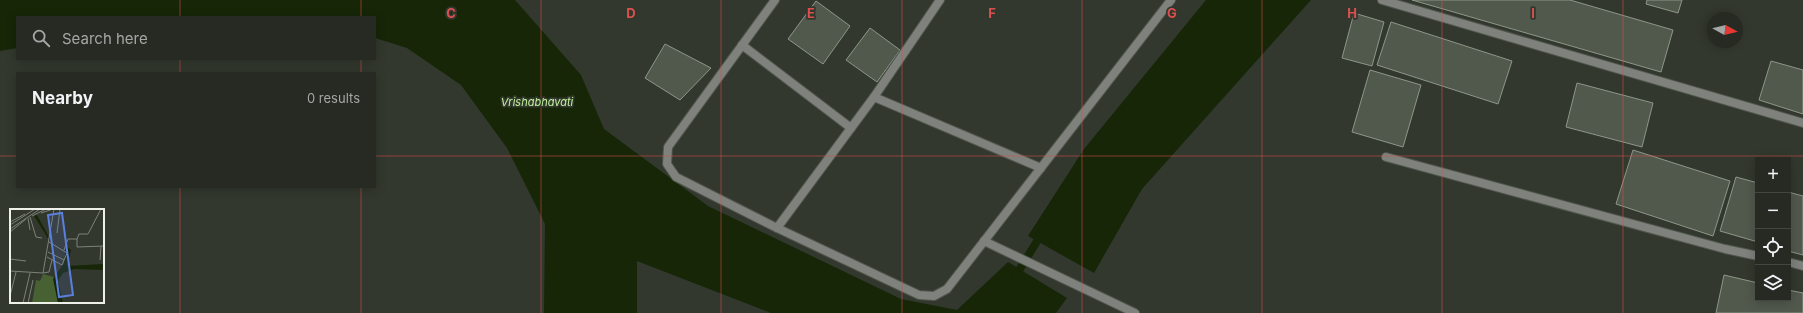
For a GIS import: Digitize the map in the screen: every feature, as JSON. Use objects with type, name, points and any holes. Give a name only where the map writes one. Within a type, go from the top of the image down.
[{"type":"street","points":[[775,0],[668,147],[667,164],[676,177],[778,228],[919,295],[934,296],[947,289],[1171,0]]},
{"type":"street","points":[[778,228],[874,97],[940,0]]},
{"type":"street","points":[[1382,0],[1803,123]]},
{"type":"street","points":[[742,45],[851,128]]},
{"type":"street","points":[[874,97],[1040,168]]},
{"type":"street","points":[[1386,157],[1725,249],[1755,255]]},
{"type":"street","points":[[984,241],[1135,313]]},
{"type":"street","points":[[1791,263],[1803,266]]},
{"type":"water","name":"Vrishabhavati","points":[[0,0],[515,0],[581,75],[604,129],[708,206],[901,299],[957,310],[1008,262],[1067,298],[1056,313],[771,313],[637,261],[637,313],[544,313],[545,224],[507,148],[461,85],[407,48],[376,38],[376,16],[16,16],[16,48],[0,51]]},
{"type":"water","points":[[1206,0],[1311,0],[1142,189],[1094,273],[1028,236],[1084,149]]},
{"type":"building","points":[[1412,0],[1570,0],[1673,30],[1661,72]]},
{"type":"building","points":[[1647,0],[1682,0],[1678,13],[1646,4]]},
{"type":"building","points":[[816,1],[850,26],[823,64],[788,39]]},
{"type":"building","points":[[1354,13],[1384,22],[1372,66],[1342,58]]},
{"type":"building","points":[[1391,22],[1512,61],[1498,104],[1377,65]]},
{"type":"building","points":[[870,28],[900,50],[877,82],[846,60]]},
{"type":"building","points":[[665,44],[711,68],[680,100],[645,78]]},
{"type":"building","points":[[1771,61],[1803,70],[1803,114],[1759,100]]},
{"type":"building","points":[[1370,70],[1421,85],[1403,147],[1352,132]]},
{"type":"building","points":[[1577,83],[1653,103],[1642,147],[1566,127]]},
{"type":"building","points":[[1633,150],[1730,181],[1713,236],[1616,204]]},
{"type":"building","points":[[1736,177],[1755,182],[1755,241],[1720,231]]},
{"type":"building","points":[[1791,193],[1803,196],[1803,255],[1791,252]]},
{"type":"building","points":[[1724,275],[1755,282],[1755,301],[1791,301],[1791,291],[1803,293],[1803,313],[1716,313]]},
{"type":"waterway","points":[[1015,277],[1042,233]]}]
